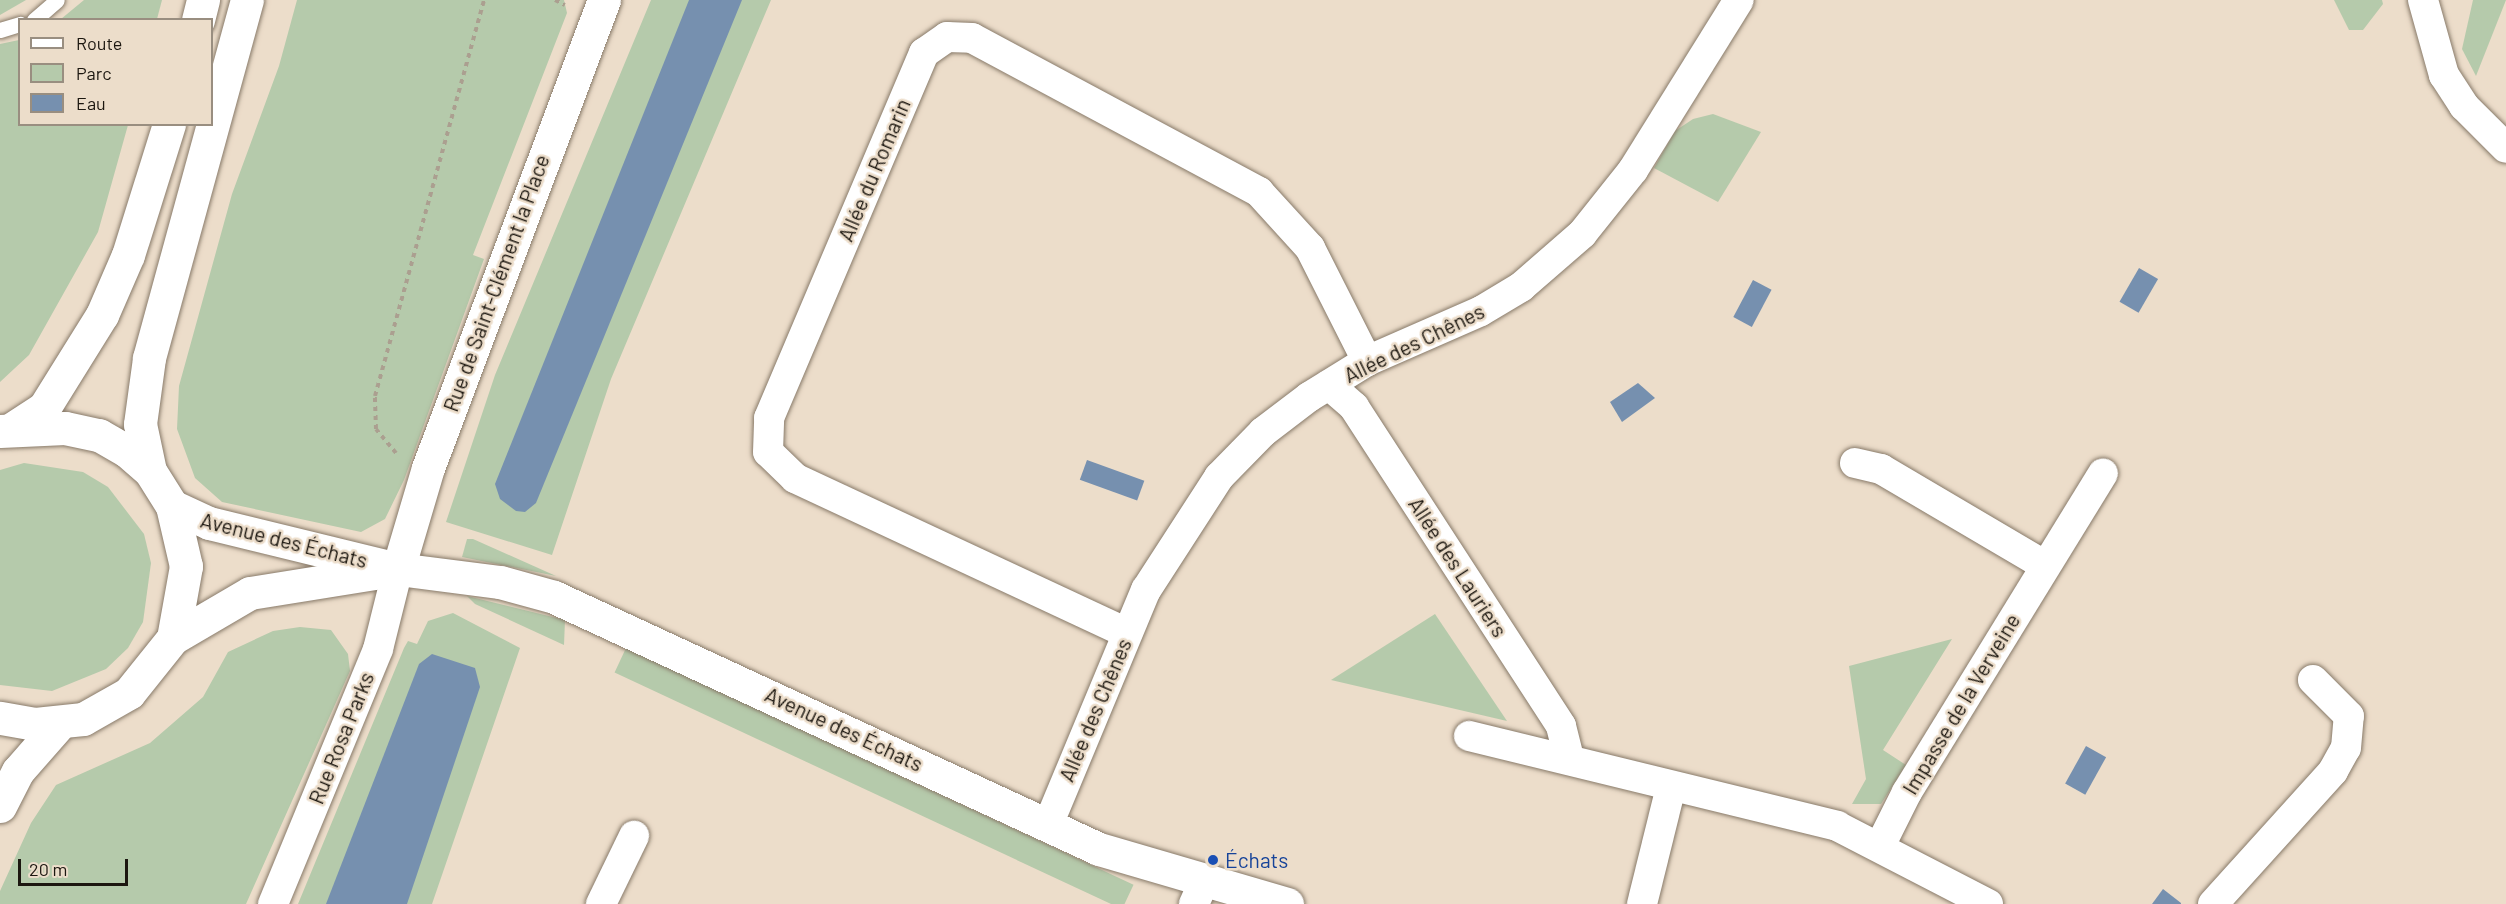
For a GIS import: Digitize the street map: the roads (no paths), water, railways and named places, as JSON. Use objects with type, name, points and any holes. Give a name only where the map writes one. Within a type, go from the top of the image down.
[{"type":"street","points":[[198,18],[203,0]]},
{"type":"street","points":[[213,124],[247,0]]},
{"type":"street","name":"Rue de Saint-Clément la Place","points":[[398,569],[428,468],[603,0]]},
{"type":"street","name":"Allée des Chênes","points":[[1048,825],[1127,633],[1171,547],[1219,477],[1263,432],[1329,385],[1367,361],[1481,311],[1521,286],[1582,234],[1633,170],[1739,0]]},
{"type":"street","points":[[2422,0],[2444,75],[2464,106],[2506,148]]},
{"type":"street","name":"Allée du Romarin","points":[[1127,633],[795,478],[768,452],[769,418],[924,53],[947,38],[972,38],[1244,182],[1301,235],[1367,361]]},
{"type":"street","points":[[7,430],[44,408],[97,323],[128,255],[168,126]]},
{"type":"street","points":[[0,718],[60,723],[83,719],[129,693],[173,638],[186,566],[172,506],[150,471],[140,424],[149,357],[212,126]]},
{"type":"street","name":"Allée des Lauriers","points":[[1329,385],[1354,407],[1561,726],[1569,759]]},
{"type":"street","points":[[7,430],[41,426],[99,435],[150,471]]},
{"type":"street","points":[[1855,464],[1881,469],[2044,565]]},
{"type":"street","name":"Impasse de la Verveine","points":[[1881,844],[2044,565],[2103,474]]},
{"type":"street","name":"Avenue des Échats","points":[[172,506],[209,523],[398,569],[501,582],[554,597],[1199,893],[1287,904]]},
{"type":"street","name":"Avenue des Échats","points":[[173,638],[250,593],[398,569]]},
{"type":"street","name":"Rue Rosa Parks","points":[[273,904],[378,649],[398,569]]},
{"type":"street","points":[[2213,904],[2333,771],[2346,748],[2349,716],[2313,680]]},
{"type":"street","points":[[0,806],[18,771],[60,723]]},
{"type":"street","points":[[1469,736],[1837,826],[1881,844],[1988,904]]},
{"type":"street","points":[[1642,904],[1671,787]]},
{"type":"street","points":[[601,904],[634,836]]},
{"type":"lane","points":[[35,18],[57,0]]},
{"type":"lane","points":[[0,30],[18,25]]},
{"type":"water","points":[[689,0],[742,0],[536,503],[525,512],[516,511],[500,499],[495,484]]},
{"type":"water","points":[[2139,268],[2158,279],[2139,313],[2120,302]]},
{"type":"water","points":[[1753,280],[1772,290],[1752,327],[1733,317]]},
{"type":"water","points":[[1638,383],[1655,398],[1622,422],[1610,402]]},
{"type":"water","points":[[1087,460],[1144,481],[1137,501],[1080,480]]},
{"type":"water","points":[[432,654],[475,668],[480,687],[407,904],[326,904],[419,664]]},
{"type":"water","points":[[2086,746],[2106,757],[2085,795],[2065,784]]},
{"type":"water","points":[[2163,889],[2181,903],[2181,904],[2152,904]]},
{"type":"place","name":"Échats","points":[[1213,860]]}]
